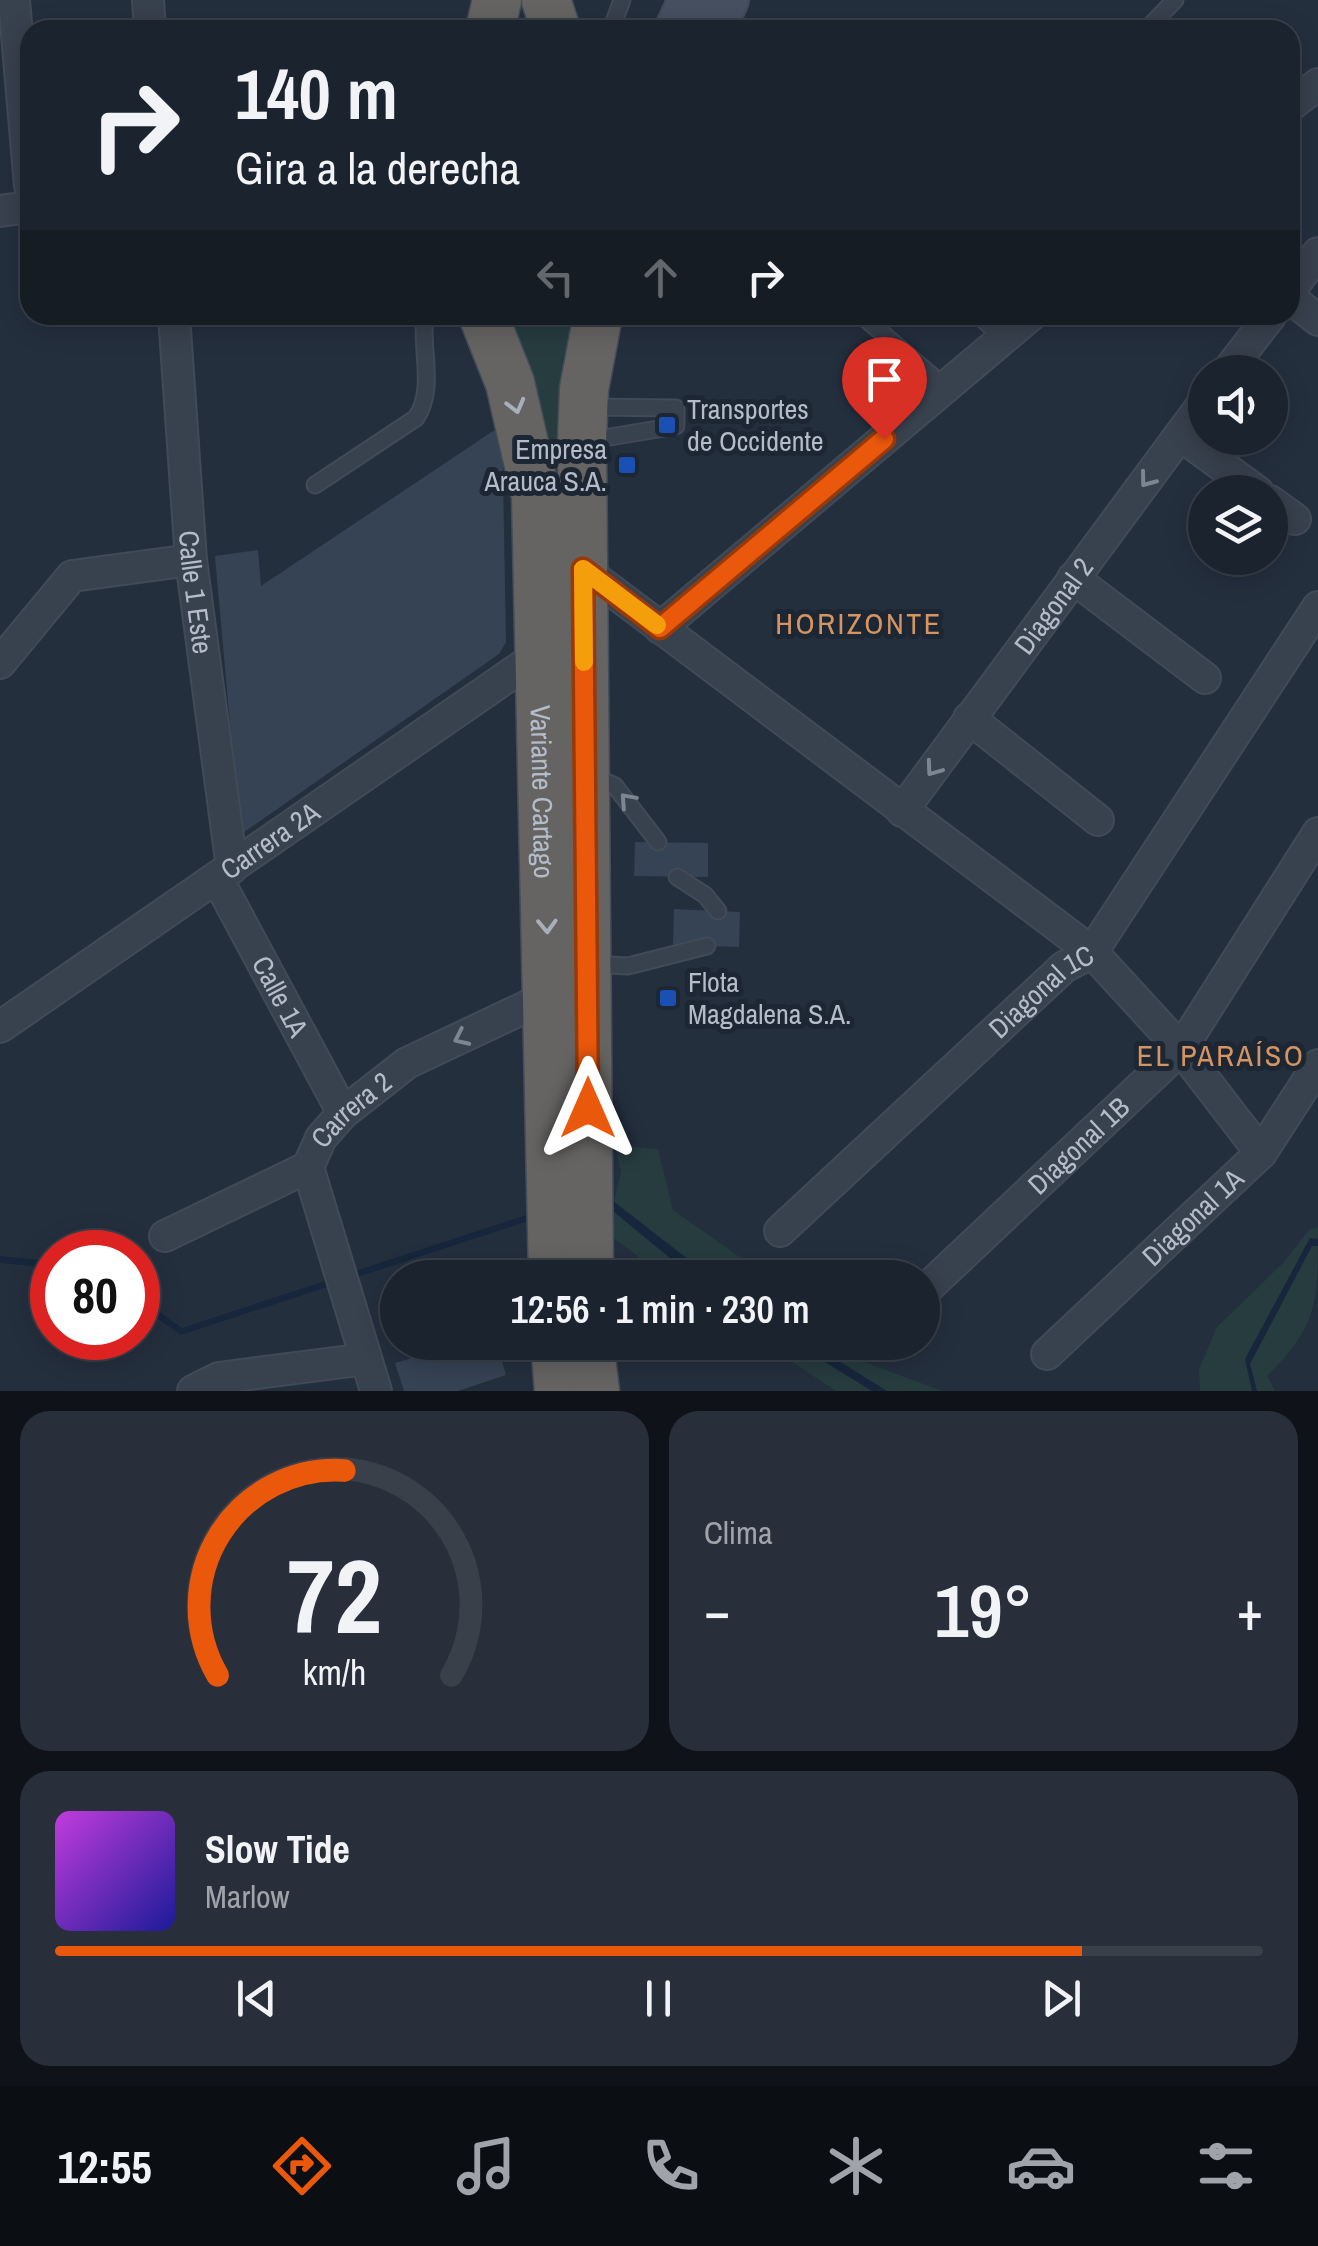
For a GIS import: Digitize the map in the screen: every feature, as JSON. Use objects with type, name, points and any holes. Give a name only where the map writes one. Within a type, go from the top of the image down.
[{"type":"highway","name":"Variante Cartago","points":[[487,325],[510,383],[536,496],[549,996],[570,1206],[584,1260]]},
{"type":"highway","name":"Variante Cartago","points":[[557,1260],[570,1206],[587,964],[582,424],[597,325]]},
{"type":"highway","points":[[556,1360],[559,1391]]},
{"type":"highway","points":[[591,1360],[595,1391]]},
{"type":"street","points":[[14,0],[20,70]]},
{"type":"street","points":[[1300,277],[1318,253]]},
{"type":"street","name":"Calle 1 Este","points":[[175,325],[191,560],[225,874]]},
{"type":"street","points":[[660,628],[1019,325]]},
{"type":"street","points":[[1240,355],[1263,325]]},
{"type":"street","name":"Diagonal 2","points":[[902,811],[1188,424]]},
{"type":"street","points":[[1180,435],[1235,475]]},
{"type":"street","points":[[0,663],[72,576],[191,560]]},
{"type":"street","points":[[583,569],[1092,952],[1181,1049],[1261,1153]]},
{"type":"street","points":[[1074,578],[1205,678]]},
{"type":"street","name":"Diagonal 1C","points":[[780,1231],[1064,967],[1092,952],[1318,607]]},
{"type":"street","name":"Carrera 2A","points":[[0,1027],[540,654]]},
{"type":"street","points":[[969,718],[1098,820]]},
{"type":"street","name":"Diagonal 1B","points":[[940,1277],[1181,1049],[1318,833]]},
{"type":"street","name":"Calle 1A","points":[[225,874],[343,1114]]},
{"type":"street","name":"Carrera 2","points":[[166,1236],[308,1167],[321,1138],[343,1114],[407,1063],[549,996]]},
{"type":"street","name":"Diagonal 1A","points":[[1047,1354],[1261,1153],[1318,1065]]},
{"type":"street","points":[[308,1167],[376,1391]]},
{"type":"street","points":[[193,1391],[218,1378],[366,1359]]},
{"type":"lane","points":[[1156,20],[1175,0]]},
{"type":"lane","points":[[315,485],[416,418],[426,391],[424,325]]},
{"type":"lane","points":[[873,325],[945,387]]},
{"type":"lane","points":[[989,325],[1003,338]]},
{"type":"lane","points":[[676,408],[676,426],[582,424],[676,408]]},
{"type":"lane","points":[[583,772],[615,786],[658,842]]},
{"type":"lane","points":[[676,877],[705,895],[718,911]]},
{"type":"lane","points":[[587,964],[628,966],[708,946]]},
{"type":"green space","points":[[498,325],[574,325],[564,357],[559,400],[560,731]]},
{"type":"green space","points":[[615,1145],[658,1149],[673,1210],[744,1260],[643,1260],[607,1233],[621,1172]]},
{"type":"green space","points":[[1318,1227],[1312,1311],[1296,1342],[1267,1376],[1275,1391],[1200,1391],[1199,1369],[1217,1327],[1283,1263],[1309,1230]]},
{"type":"green space","points":[[790,1360],[859,1360],[942,1391],[836,1391]]},
{"type":"water","points":[[604,1194],[689,1260],[672,1260],[602,1202],[586,1202],[409,1260],[389,1260],[587,1195]]},
{"type":"water","points":[[1310,1238],[1318,1239],[1318,1246],[1312,1246],[1250,1364],[1257,1391],[1252,1391],[1245,1359]]},
{"type":"water","points":[[0,1256],[30,1259],[30,1266],[0,1263]]},
{"type":"water","points":[[380,1263],[380,1270],[181,1335],[160,1320],[160,1312],[182,1328]]},
{"type":"water","points":[[822,1360],[837,1360],[887,1391],[872,1391]]},
{"type":"building","points":[[502,425],[506,642],[499,654],[240,835],[215,556],[258,550],[261,586]]},
{"type":"building","points":[[635,842],[708,843],[708,877],[634,876]]},
{"type":"building","points":[[674,909],[740,912],[739,947],[673,945]]},
{"type":"building","points":[[501,1360],[506,1375],[458,1391],[404,1391],[395,1363]]},
{"type":"slow traffic","points":[[584,662],[583,569],[657,625]]},
{"type":"place","name":"Transportes de Occidente","points":[[667,425]]},
{"type":"place","name":"Empresa Arauca S.A.","points":[[627,465]]},
{"type":"place","name":"Flota Magdalena S.A.","points":[[668,998]]},
{"type":"district","name":"HORIZONTE","points":[[859,624]]},
{"type":"district","name":"EL PARAÍSO","points":[[1221,1056]]},
{"type":"route","points":[[588,1108],[583,569],[660,628],[884,439]]}]
